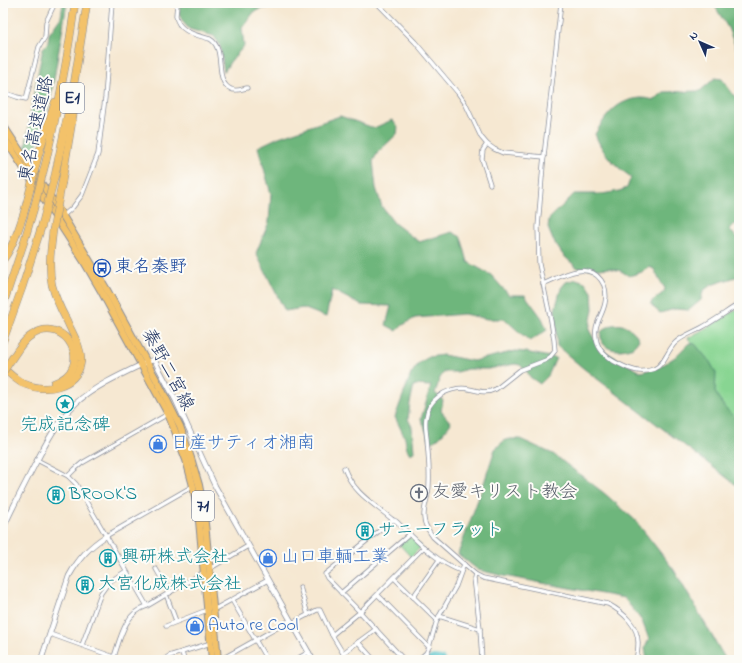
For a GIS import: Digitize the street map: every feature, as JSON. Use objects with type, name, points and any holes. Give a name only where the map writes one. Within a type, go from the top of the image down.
[{"type":"highway","name":"東名高速道路","points":[[3,305],[24,242],[46,161],[64,74],[75,3]]},
{"type":"highway","name":"東名高速道路","points":[[3,340],[22,288],[42,225],[55,175],[74,84],[87,3]]},
{"type":"highway","points":[[3,368],[22,383],[44,389],[64,384],[72,379],[79,369],[81,361],[77,344],[52,285],[51,251],[53,230],[76,98],[85,21]]},
{"type":"highway","points":[[3,260],[8,254],[24,214],[39,153],[64,74]]},
{"type":"highway","points":[[3,142],[12,150]]},
{"type":"highway","points":[[3,362],[9,368],[24,378],[35,383],[49,384],[60,381],[69,374],[74,364],[74,352],[70,341],[62,334],[51,330],[40,331],[23,342],[17,351],[3,372]]},
{"type":"main road","name":"秦野二宮線","points":[[3,125],[63,216],[106,288],[144,363],[175,431],[186,460],[193,486],[199,521],[210,610],[212,660]]},
{"type":"main road","name":"秦野二宮線","points":[[3,136],[83,260],[174,413],[191,458],[199,486],[206,532],[206,570]]},
{"type":"main road","name":"秦野二宮線","points":[[210,610],[219,660]]},
{"type":"street","points":[[3,92],[26,99],[39,47],[45,37],[46,22],[54,3]]},
{"type":"street","points":[[63,216],[73,207],[82,195],[98,154],[105,98],[112,3]]},
{"type":"street","points":[[177,3],[176,16],[180,25],[188,32],[210,39],[217,46],[222,80],[226,85],[231,90],[247,88]]},
{"type":"street","points":[[377,3],[415,42],[458,93],[465,103],[481,137],[487,144],[503,153],[544,157]]},
{"type":"street","points":[[560,3],[538,227],[540,264],[555,351],[550,357],[520,370],[492,391],[487,392],[460,388],[445,392],[434,401],[427,412],[426,425],[429,487],[424,507],[424,517],[425,524],[433,537],[475,574],[483,578],[608,604],[618,609],[631,622],[636,632],[638,643],[636,660]]},
{"type":"street","points":[[487,144],[483,150],[482,159],[490,184]]},
{"type":"street","points":[[543,284],[579,270],[590,272],[598,277],[604,285],[606,294],[604,308],[597,323],[596,329],[596,339],[598,345],[610,359],[634,371],[649,370],[658,366],[678,340],[710,323],[739,304]]},
{"type":"street","points":[[3,529],[37,460],[64,415],[86,395],[144,363],[153,360],[176,401],[215,486],[313,660]]},
{"type":"street","points":[[68,476],[82,463],[168,414]]},
{"type":"street","points":[[37,460],[68,476],[76,484],[147,606]]},
{"type":"street","points":[[344,468],[355,488],[360,493],[396,521],[439,560],[461,571]]},
{"type":"street","points":[[41,660],[75,565],[89,549],[106,536],[193,486]]},
{"type":"street","points":[[393,520],[325,574],[327,578],[404,660]]},
{"type":"street","points":[[341,593],[410,534]]},
{"type":"street","points":[[50,634],[82,645],[115,659],[125,625],[132,614],[248,546]]},
{"type":"street","points":[[332,635],[378,595],[424,547]]},
{"type":"street","points":[[413,597],[439,560]]},
{"type":"street","points":[[418,660],[426,653],[429,647],[438,618],[456,586],[464,564]]},
{"type":"street","points":[[156,569],[170,592]]},
{"type":"street","points":[[82,645],[101,593],[109,582],[126,571]]},
{"type":"street","points":[[475,574],[474,578],[482,660]]},
{"type":"street","points":[[394,578],[413,597],[438,618],[480,629]]},
{"type":"street","points":[[166,626],[176,621],[210,610],[232,600],[268,580]]},
{"type":"street","points":[[300,587],[308,615]]},
{"type":"street","points":[[378,595],[429,647]]},
{"type":"street","points":[[167,597],[176,621]]},
{"type":"street","points":[[232,600],[267,660]]},
{"type":"street","points":[[219,660],[317,610],[320,610],[346,660]]},
{"type":"street","points":[[343,653],[376,629]]},
{"type":"street","points":[[358,642],[374,660]]},
{"type":"street","points":[[163,660],[169,656],[211,643]]},
{"type":"street","points":[[182,652],[184,660]]},
{"type":"street","points":[[295,660],[309,652]]},
{"type":"green space","points":[[63,3],[67,3],[50,102],[32,161],[25,152],[33,98],[43,48],[48,43],[49,34],[61,17]]},
{"type":"green space","points":[[181,3],[276,3],[267,8],[254,12],[242,28],[244,46],[230,62],[224,72],[220,46],[214,36],[189,29],[179,14]]},
{"type":"green space","points":[[713,3],[739,3],[739,55],[728,28]]},
{"type":"green space","points":[[715,78],[722,79],[735,97],[739,97],[739,225],[734,224],[729,229],[736,237],[739,237],[739,276],[711,285],[703,291],[701,300],[689,310],[675,309],[660,313],[653,307],[651,302],[664,292],[665,288],[654,269],[649,267],[642,272],[629,276],[621,271],[609,268],[578,268],[563,255],[553,240],[548,228],[549,219],[574,194],[602,194],[627,188],[631,177],[609,158],[601,147],[595,134],[608,114],[619,105],[633,99],[643,98],[654,100],[664,92],[700,91]]},
{"type":"green space","points":[[340,116],[374,128],[392,120],[398,127],[397,134],[378,152],[373,161],[376,188],[382,207],[394,223],[419,242],[452,232],[461,237],[468,262],[491,275],[509,295],[525,295],[542,318],[547,330],[530,341],[505,319],[487,319],[464,314],[415,318],[403,325],[397,331],[386,325],[391,306],[361,305],[332,290],[326,317],[303,308],[285,311],[256,253],[269,222],[271,194],[258,147],[279,137]]},
{"type":"green space","points":[[576,279],[585,282],[592,292],[593,309],[589,330],[600,349],[641,372],[660,367],[675,357],[689,343],[695,344],[710,362],[716,373],[715,392],[724,407],[734,417],[739,418],[739,487],[583,368],[557,346],[555,310],[561,288],[566,282]]},
{"type":"green space","points":[[739,308],[739,426],[714,394],[713,370],[688,338]]},
{"type":"green space","points":[[612,325],[627,327],[635,333],[639,340],[634,346],[627,349],[617,350],[608,348],[602,342],[601,332]]},
{"type":"green space","points":[[516,351],[556,358],[548,376],[540,384],[530,377],[520,365],[515,364],[488,369],[467,369],[457,372],[444,372],[440,378],[435,393],[443,400],[441,411],[451,423],[440,436],[431,443],[421,419],[431,386],[414,385],[408,419],[412,427],[414,452],[410,454],[407,449],[405,438],[395,417],[411,374],[419,363],[429,357],[443,355],[473,361]]},
{"type":"green space","points":[[520,439],[553,454],[604,493],[635,520],[674,570],[726,660],[647,660],[645,648],[649,639],[642,621],[624,598],[478,570],[458,554],[495,449],[505,440]]},
{"type":"green space","points":[[408,537],[420,545],[420,548],[411,557],[399,544]]},
{"type":"waterway","points":[[431,660],[441,660]]},
{"type":"place","name":"東名秦野","points":[[102,268]]},
{"type":"place","name":"完成記念碑","points":[[65,404]]},
{"type":"place","name":"日産サティオ湘南","points":[[158,444]]},
{"type":"place","name":"友愛キリスト教会","points":[[419,493]]},
{"type":"place","name":"BROOK'S","points":[[56,495]]},
{"type":"place","name":"サニーフラット","points":[[365,531]]},
{"type":"place","name":"興研株式会社","points":[[108,558]]},
{"type":"place","name":"山口車輌工業","points":[[268,558]]},
{"type":"place","name":"大宮化成株式会社","points":[[85,585]]},
{"type":"place","name":"Auto re Cool","points":[[195,626]]}]
